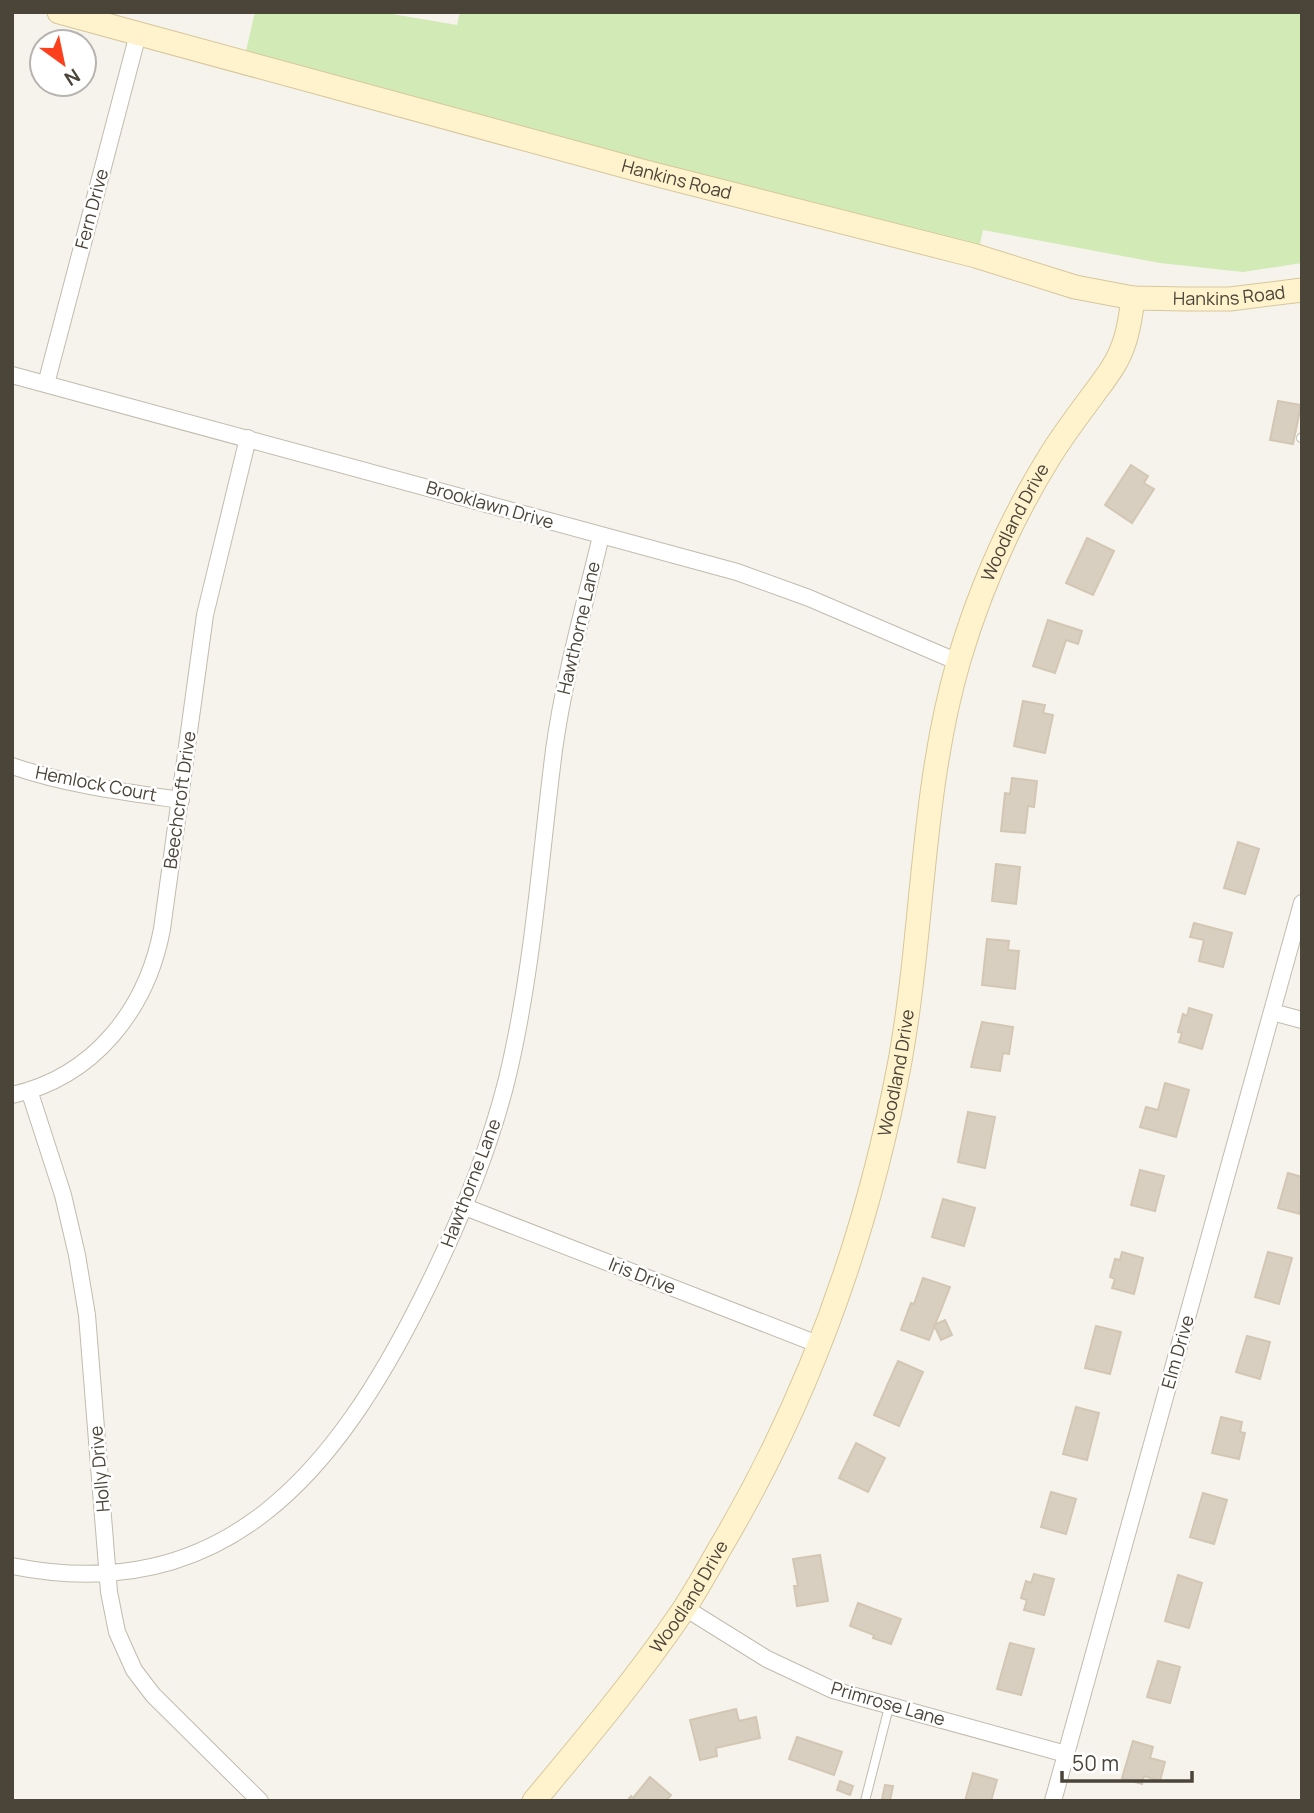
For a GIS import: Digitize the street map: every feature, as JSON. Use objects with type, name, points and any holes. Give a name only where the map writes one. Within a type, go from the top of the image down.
[{"type":"street","name":"Hankins Road","points":[[58,12],[633,168],[976,256],[1075,287],[1133,298],[1230,299],[1302,290]]},
{"type":"street","name":"Fern Drive","points":[[46,384],[138,34]]},
{"type":"street","name":"Woodland Drive","points":[[534,1801],[633,1679],[685,1608],[766,1464],[820,1345],[838,1299],[870,1190],[899,1063],[935,770],[958,662],[984,589],[1024,501],[1050,457],[1123,349],[1133,298]]},
{"type":"street","name":"Brooklawn Drive","points":[[12,375],[737,572],[797,593],[958,662]]},
{"type":"street","name":"Beechcroft Drive","points":[[12,1095],[67,1074],[102,1048],[138,1002],[149,978],[158,952],[205,615],[248,438]]},
{"type":"street","name":"Hawthorne Lane","points":[[12,1566],[76,1575],[108,1573],[169,1564],[237,1533],[268,1512],[294,1489],[329,1450],[387,1364],[445,1251],[490,1140],[520,1020],[531,956],[554,748],[563,693],[601,536]]},
{"type":"street","name":"Hemlock Court","points":[[12,766],[108,790],[181,800]]},
{"type":"street","name":"Elm Drive","points":[[1053,1801],[1302,902]]},
{"type":"street","points":[[1272,1012],[1302,1020]]},
{"type":"street","name":"Holly Drive","points":[[29,1090],[63,1195],[87,1315],[109,1592],[117,1632],[134,1670],[153,1695],[260,1801]]},
{"type":"street","name":"Iris Drive","points":[[465,1207],[820,1345]]},
{"type":"street","name":"Primrose Lane","points":[[685,1608],[768,1659],[833,1690],[1066,1754]]},
{"type":"lane","points":[[865,1801],[889,1707]]},
{"type":"green space","points":[[255,12],[380,12],[457,25],[460,12],[1302,12],[1302,263],[1243,272],[1160,263],[983,230],[977,258],[243,64]]},
{"type":"building","points":[[1278,401],[1301,405],[1293,444],[1270,440]]},
{"type":"building","points":[[1131,465],[1148,476],[1144,483],[1154,489],[1132,523],[1105,505]]},
{"type":"building","points":[[1087,538],[1114,551],[1093,595],[1066,583]]},
{"type":"building","points":[[1048,620],[1082,631],[1078,644],[1066,640],[1055,673],[1033,666]]},
{"type":"building","points":[[1023,701],[1045,705],[1043,713],[1053,715],[1045,753],[1014,746]]},
{"type":"building","points":[[1012,778],[1037,781],[1034,807],[1028,806],[1025,833],[1001,831],[1005,793],[1010,794]]},
{"type":"building","points":[[1238,842],[1259,849],[1245,894],[1224,888]]},
{"type":"building","points":[[996,864],[1020,867],[1016,904],[992,901]]},
{"type":"building","points":[[1194,923],[1232,933],[1223,967],[1199,961],[1204,940],[1190,937]]},
{"type":"building","points":[[987,939],[1009,941],[1008,950],[1019,951],[1015,989],[982,985]]},
{"type":"building","points":[[1189,1008],[1212,1015],[1202,1049],[1179,1042],[1182,1033],[1178,1032],[1183,1014],[1187,1016]]},
{"type":"building","points":[[982,1022],[1013,1027],[1009,1054],[1003,1053],[1000,1071],[971,1067]]},
{"type":"building","points":[[1165,1083],[1189,1090],[1176,1137],[1140,1127],[1146,1107],[1158,1110]]},
{"type":"building","points":[[968,1112],[995,1117],[985,1168],[958,1162]]},
{"type":"building","points":[[1140,1170],[1164,1176],[1155,1211],[1131,1205]]},
{"type":"building","points":[[1288,1173],[1302,1177],[1300,1214],[1278,1208]]},
{"type":"building","points":[[943,1199],[975,1208],[964,1246],[932,1237]]},
{"type":"building","points":[[1122,1252],[1143,1258],[1134,1294],[1112,1288],[1115,1279],[1110,1277],[1115,1259],[1120,1260]]},
{"type":"building","points":[[1268,1252],[1292,1258],[1279,1304],[1255,1297]]},
{"type":"building","points":[[923,1278],[950,1287],[929,1340],[901,1330]]},
{"type":"building","points":[[945,1320],[952,1335],[941,1340],[934,1325]]},
{"type":"building","points":[[1096,1326],[1121,1332],[1110,1374],[1085,1368]]},
{"type":"building","points":[[1247,1336],[1270,1342],[1260,1379],[1236,1372]]},
{"type":"building","points":[[898,1361],[923,1372],[899,1426],[874,1415]]},
{"type":"building","points":[[1076,1407],[1099,1413],[1087,1460],[1063,1454]]},
{"type":"building","points":[[1221,1417],[1242,1422],[1240,1432],[1245,1433],[1239,1459],[1212,1453]]},
{"type":"building","points":[[856,1443],[885,1458],[868,1492],[839,1478]]},
{"type":"building","points":[[1051,1492],[1076,1499],[1066,1534],[1041,1527]]},
{"type":"building","points":[[1203,1493],[1227,1500],[1214,1544],[1190,1537]]},
{"type":"building","points":[[820,1555],[828,1601],[797,1606],[794,1586],[798,1586],[793,1559]]},
{"type":"building","points":[[1034,1574],[1054,1579],[1044,1615],[1024,1610],[1027,1600],[1021,1598],[1026,1581],[1031,1583]]},
{"type":"building","points":[[1178,1575],[1202,1583],[1189,1628],[1165,1621]]},
{"type":"building","points":[[858,1603],[901,1619],[891,1644],[850,1626]]},
{"type":"building","points":[[1010,1643],[1034,1649],[1021,1695],[997,1689]]},
{"type":"building","points":[[1158,1661],[1180,1667],[1170,1703],[1147,1697]]},
{"type":"building","points":[[736,1709],[739,1721],[756,1717],[760,1738],[716,1748],[717,1756],[700,1760],[690,1720]]},
{"type":"building","points":[[797,1737],[842,1752],[834,1775],[789,1759]]},
{"type":"building","points":[[1133,1741],[1153,1747],[1150,1758],[1165,1762],[1160,1781],[1144,1776],[1142,1784],[1122,1778]]},
{"type":"building","points":[[973,1773],[997,1780],[991,1801],[965,1801]]},
{"type":"building","points":[[650,1777],[671,1795],[666,1801],[627,1801],[631,1796],[633,1798]]},
{"type":"building","points":[[840,1781],[853,1786],[850,1795],[837,1790]]},
{"type":"building","points":[[885,1785],[893,1786],[890,1801],[882,1799]]}]
